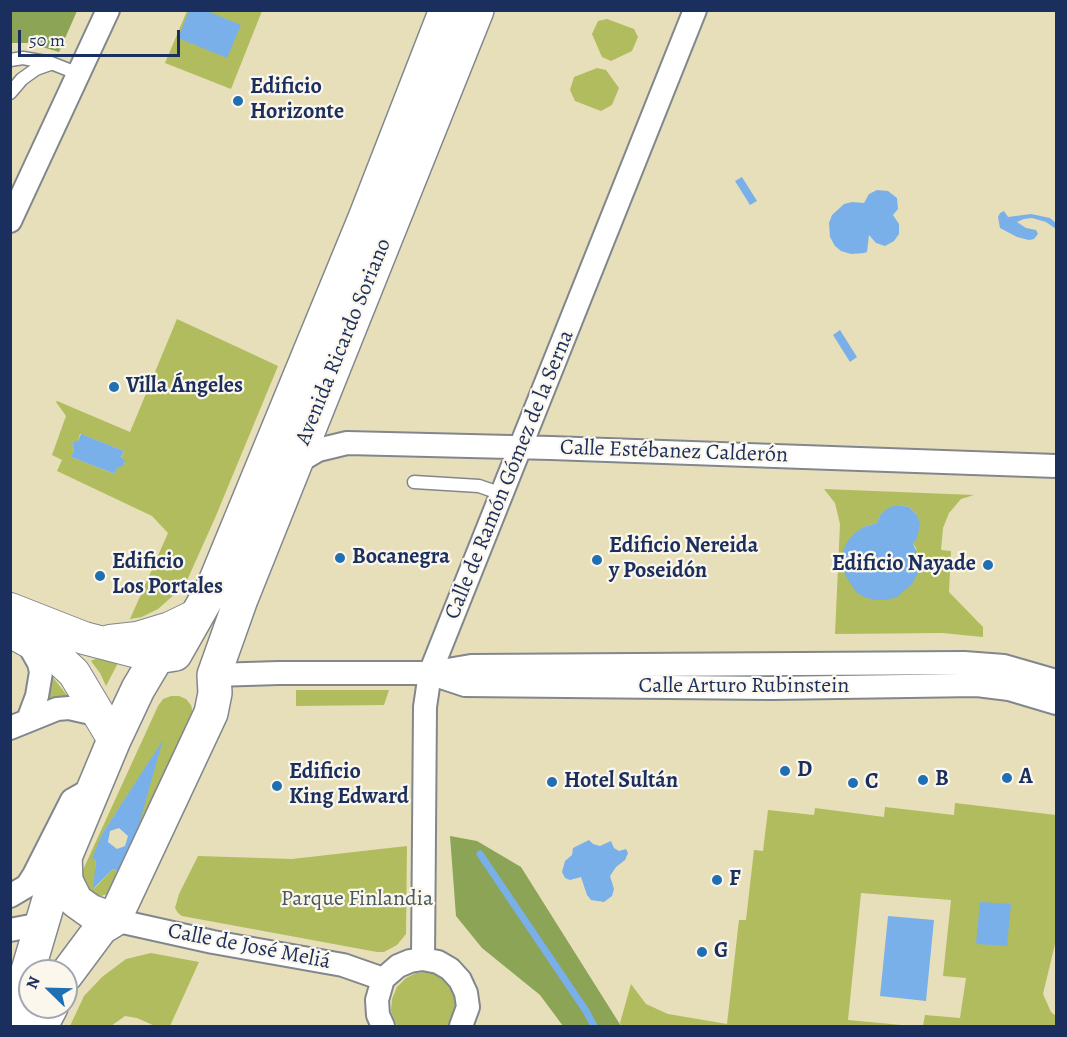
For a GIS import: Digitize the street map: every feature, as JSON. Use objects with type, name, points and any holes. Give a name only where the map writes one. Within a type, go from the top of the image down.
[{"type":"main road","name":"Avenida Ricardo Soriano","points":[[10,1023],[16,1011],[26,927],[65,855],[94,788],[107,728],[197,615],[213,587],[365,218],[446,10]]},
{"type":"main road","name":"Avenida Ricardo Soriano","points":[[76,959],[102,920],[129,888],[211,713],[214,675],[241,599],[477,10]]},
{"type":"main road","points":[[10,609],[97,642],[196,662],[214,675]]},
{"type":"main road","points":[[97,642],[137,638],[170,628],[197,615]]},
{"type":"main road","points":[[18,635],[57,657],[74,673],[107,728]]},
{"type":"main road","points":[[65,855],[64,872],[70,892],[82,907],[102,920]]},
{"type":"main road","points":[[26,927],[59,922],[102,920]]},
{"type":"street","points":[[10,221],[108,10]]},
{"type":"street","name":"Calle de Ramón Gómez de la Serna","points":[[423,959],[425,707],[430,673],[695,10]]},
{"type":"street","name":"Calle Estébanez Calderón","points":[[296,463],[318,450],[347,443],[1056,466]]},
{"type":"street","points":[[18,635],[33,650],[40,672],[37,696],[19,724]]},
{"type":"street","name":"Calle Arturo Rubinstein","points":[[214,675],[430,673],[471,666],[971,663],[1004,666],[1056,681]]},
{"type":"street","name":"Calle Arturo Rubinstein","points":[[430,673],[465,685],[771,688],[977,685],[1009,689],[1056,703]]},
{"type":"street","points":[[19,724],[57,709],[69,708],[107,728]]},
{"type":"street","points":[[10,896],[27,886],[72,800],[94,788]]},
{"type":"street","name":"Calle de José Meliá","points":[[102,920],[343,965],[383,979]]},
{"type":"street","points":[[383,1026],[378,1015],[377,1000],[383,979],[398,966],[423,959],[438,962],[450,969],[460,980],[466,993],[468,1008],[465,1025]]},
{"type":"lane","points":[[10,60],[23,58],[51,63],[79,74]]},
{"type":"lane","points":[[10,93],[22,79],[36,69],[51,63]]},
{"type":"lane","points":[[414,482],[479,486],[502,494]]},
{"type":"green space","points":[[11,10],[77,11],[59,52],[29,43],[11,43]]},
{"type":"green space","points":[[187,11],[262,11],[231,89],[165,63]]},
{"type":"green space","points":[[607,19],[634,29],[638,37],[632,51],[611,61],[602,57],[592,34],[598,21]]},
{"type":"green space","points":[[597,68],[606,70],[619,88],[612,105],[601,111],[575,101],[570,90],[574,77]]},
{"type":"green space","points":[[177,319],[278,366],[185,585],[158,609],[142,617],[130,619],[168,533],[152,516],[57,471],[62,460],[52,455],[66,416],[56,402],[130,432]],"holes":[[[80,434],[124,451],[121,458],[125,464],[117,467],[115,474],[71,457],[74,450],[72,444],[78,441]]]},
{"type":"green space","points":[[824,489],[974,495],[961,499],[949,513],[943,528],[941,550],[951,551],[949,592],[983,627],[983,637],[942,633],[835,634],[840,524],[835,503]],"holes":[[[899,505],[909,507],[917,515],[913,543],[917,550],[863,527],[877,523],[880,515]]]},
{"type":"green space","points":[[109,659],[118,663],[106,686],[91,661]]},
{"type":"green space","points":[[51,675],[70,699],[40,711]]},
{"type":"green space","points":[[296,690],[389,690],[384,705],[296,706]]},
{"type":"green space","points":[[179,696],[186,699],[193,713],[111,893],[101,896],[90,894],[81,875],[82,872],[163,699]],"holes":[[[162,743],[118,872],[113,869],[94,889],[96,860],[102,834]]]},
{"type":"green space","points":[[955,803],[1056,815],[1056,940],[1043,994],[1051,1012],[1056,1016],[1056,1026],[923,1026],[925,1015],[960,1018],[966,978],[943,976],[951,900],[861,893],[848,1020],[912,1026],[621,1026],[631,984],[646,1004],[668,1014],[727,1024],[739,920],[746,920],[754,850],[763,851],[768,810],[814,815],[815,808],[884,817],[885,807],[954,815]]},
{"type":"green space","points":[[450,836],[477,841],[521,867],[621,1026],[563,1026],[540,995],[482,948],[456,916]]},
{"type":"green space","name":"Parque Finlandia","points":[[407,846],[406,934],[397,945],[384,952],[182,916],[175,908],[179,894],[198,856],[292,859]]},
{"type":"green space","points":[[151,953],[199,962],[170,1026],[155,1026],[137,1018],[125,1016],[111,1026],[70,1026],[73,1019],[78,1019],[78,1009],[84,996],[102,977],[126,959]]},
{"type":"green space","points":[[429,971],[441,974],[458,991],[456,1026],[397,1026],[391,1011],[392,999],[397,987],[406,978],[416,973]]},
{"type":"water","points":[[189,11],[207,11],[241,25],[227,58],[178,38]]},
{"type":"water","points":[[742,177],[757,201],[750,205],[735,181]]},
{"type":"water","points":[[877,190],[888,191],[897,198],[898,209],[893,215],[899,224],[899,234],[894,241],[885,246],[876,243],[869,235],[867,252],[864,253],[851,254],[841,251],[830,237],[829,223],[832,215],[844,204],[864,203],[869,194]]},
{"type":"water","points":[[1004,211],[1008,217],[1031,214],[1050,218],[1056,223],[1056,229],[1046,222],[1032,218],[1024,219],[1017,222],[1026,228],[1036,230],[1038,234],[1034,239],[1029,240],[1017,237],[1000,228],[998,217]]},
{"type":"water","points":[[840,330],[857,357],[850,362],[833,335]]},
{"type":"water","points":[[81,434],[124,451],[121,457],[125,461],[124,465],[117,468],[115,474],[71,457],[74,450],[72,444],[78,441]]},
{"type":"water","points":[[899,505],[909,507],[917,515],[920,524],[917,538],[913,543],[918,557],[917,575],[912,584],[897,597],[875,600],[864,597],[856,592],[845,575],[842,563],[843,551],[854,534],[863,527],[877,523],[880,515],[890,507]]},
{"type":"water","points":[[163,740],[132,849],[119,872],[113,869],[93,889],[96,860],[92,858],[102,834]],"holes":[[[119,828],[128,836],[125,846],[117,849],[108,842],[110,831]]]},
{"type":"water","points":[[589,840],[600,846],[611,841],[614,848],[619,851],[626,849],[628,853],[625,860],[610,876],[614,889],[612,896],[604,902],[591,900],[581,877],[570,880],[565,878],[562,872],[565,861],[572,855],[573,848]]},
{"type":"water","points":[[980,902],[1011,904],[1007,946],[976,944]]},
{"type":"water","points":[[888,916],[934,920],[926,1001],[880,996]]},
{"type":"waterway","points":[[480,854],[594,1026]]},
{"type":"place","name":"Edificio Horizonte","points":[[238,101]]},
{"type":"place","name":"Villa Ángeles","points":[[114,387]]},
{"type":"place","name":"Bocanegra","points":[[340,558]]},
{"type":"place","name":"Edificio Nereida y Poseidón","points":[[597,560]]},
{"type":"place","name":"Edificio Nayade","points":[[988,565]]},
{"type":"place","name":"Edificio Los Portales","points":[[100,576]]},
{"type":"place","name":"D","points":[[785,771]]},
{"type":"place","name":"A","points":[[1007,778]]},
{"type":"place","name":"B","points":[[923,780]]},
{"type":"place","name":"Hotel Sultán","points":[[552,782]]},
{"type":"place","name":"C","points":[[853,783]]},
{"type":"place","name":"Edificio King Edward","points":[[277,786]]},
{"type":"place","name":"F","points":[[717,880]]},
{"type":"place","name":"G","points":[[702,952]]}]
